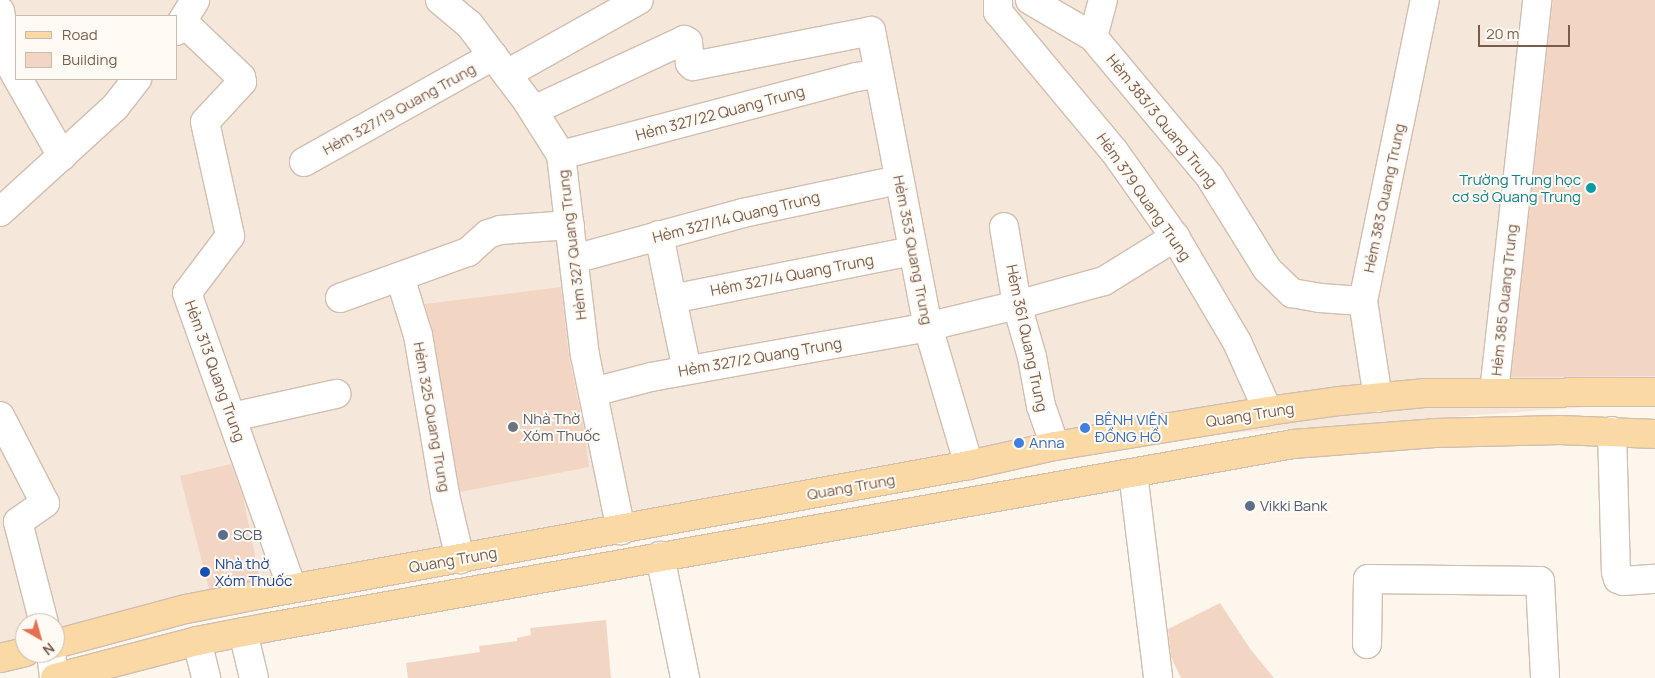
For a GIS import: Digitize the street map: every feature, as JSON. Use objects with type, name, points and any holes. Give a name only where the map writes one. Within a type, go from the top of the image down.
[{"type":"main road","name":"Quang Trung","points":[[65,641],[186,609],[292,588],[621,530],[969,465],[1055,446],[1268,411],[1424,393],[1655,392]]},
{"type":"main road","points":[[1378,398],[1382,437]]},
{"type":"main road","points":[[54,678],[197,641],[243,632],[1293,444],[1435,433],[1560,430],[1655,434]]},
{"type":"main road","points":[[186,609],[197,641]]},
{"type":"main road","points":[[0,658],[15,654]]},
{"type":"street","name":"Hẻm 327 Quang Trung","points":[[440,0],[469,24],[534,110],[561,156],[585,355],[621,530]]},
{"type":"street","name":"Hẻm 327/19 Quang Trung","points":[[304,162],[500,65],[639,0]]},
{"type":"street","name":"Hẻm 379 Quang Trung","points":[[998,0],[998,12],[1114,151],[1175,237],[1236,342],[1268,411]]},
{"type":"street","name":"Hẻm 383/3 Quang Trung","points":[[1030,0],[1093,37],[1210,177],[1267,269],[1292,293],[1320,298],[1363,301]]},
{"type":"street","points":[[1093,37],[1104,0]]},
{"type":"street","name":"Hẻm 383 Quang Trung","points":[[1378,398],[1363,301],[1425,0]]},
{"type":"street","name":"Hẻm 385 Quang Trung","points":[[1494,392],[1538,0]]},
{"type":"street","points":[[0,10],[8,60],[15,74]]},
{"type":"street","name":"Hẻm 313 Quang Trung","points":[[185,18],[241,78],[242,82],[205,122],[230,236],[187,293],[292,588]]},
{"type":"street","name":"Hẻm 353 Quang Trung","points":[[534,110],[684,40],[688,42],[692,66],[871,30],[898,180],[928,327],[969,465]]},
{"type":"street","name":"Hẻm 327/22 Quang Trung","points":[[561,156],[856,77],[879,73]]},
{"type":"street","points":[[19,80],[62,156]]},
{"type":"street","points":[[2,207],[62,156],[115,107],[136,80]]},
{"type":"street","name":"Hẻm 327/14 Quang Trung","points":[[574,259],[743,213],[898,180]]},
{"type":"street","points":[[340,298],[468,252],[488,234],[500,230],[570,225]]},
{"type":"street","name":"Hẻm 361 Quang Trung","points":[[1004,227],[1017,305],[1032,357],[1040,406],[1055,446]]},
{"type":"street","points":[[659,235],[687,370]]},
{"type":"street","name":"Hẻm 327/2 Quang Trung","points":[[593,392],[687,370],[928,327],[1017,305],[1104,281],[1175,237]]},
{"type":"street","name":"Hẻm 327/4 Quang Trung","points":[[672,299],[912,251]]},
{"type":"street","name":"Hẻm 325 Quang Trung","points":[[400,277],[418,335],[447,502],[460,559]]},
{"type":"street","points":[[232,417],[336,394]]},
{"type":"street","points":[[0,416],[45,503],[18,522],[41,613]]},
{"type":"street","points":[[1612,431],[1616,572],[1618,578],[1624,581],[1655,579]]},
{"type":"street","points":[[1133,472],[1158,678]]},
{"type":"street","points":[[660,556],[684,678]]},
{"type":"street","points":[[1367,644],[1368,579],[1540,581],[1545,678]]},
{"type":"street","points":[[243,632],[254,678]]},
{"type":"street","points":[[197,641],[206,678]]},
{"type":"street","points":[[52,663],[54,678]]},
{"type":"shaded area","points":[[0,0],[1655,0],[1655,402],[1055,446],[460,559],[65,652],[65,613],[15,613],[15,663],[17,663],[0,667]]},
{"type":"building","name":"Trường Trung học cơ sở Quang Trung","points":[[1553,0],[1655,0],[1655,376],[1511,377]]},
{"type":"building","points":[[561,287],[569,357],[584,429],[589,467],[460,492],[433,332],[425,304]]},
{"type":"building","name":"SCB","points":[[231,464],[243,497],[260,579],[209,589],[180,476]]},
{"type":"building","points":[[1220,603],[1251,650],[1274,678],[1181,678],[1171,657],[1168,629]]},
{"type":"building","points":[[606,620],[611,678],[408,678],[406,663],[480,652],[479,646],[517,641],[517,638],[531,635],[530,628]]},
{"type":"place","name":"Trường Trung học cơ sở Quang Trung","points":[[1591,188]]},
{"type":"place","name":"Nhà Thờ Xóm Thuốc","points":[[513,427]]},
{"type":"place","name":"BỆNH VIỆN ĐỒNG HỒ","points":[[1085,428]]},
{"type":"place","name":"Anna","points":[[1019,443]]},
{"type":"place","name":"Vikki Bank","points":[[1250,506]]},
{"type":"place","name":"SCB","points":[[223,535]]},
{"type":"place","name":"Nhà thờ Xóm Thuốc","points":[[205,572]]}]
